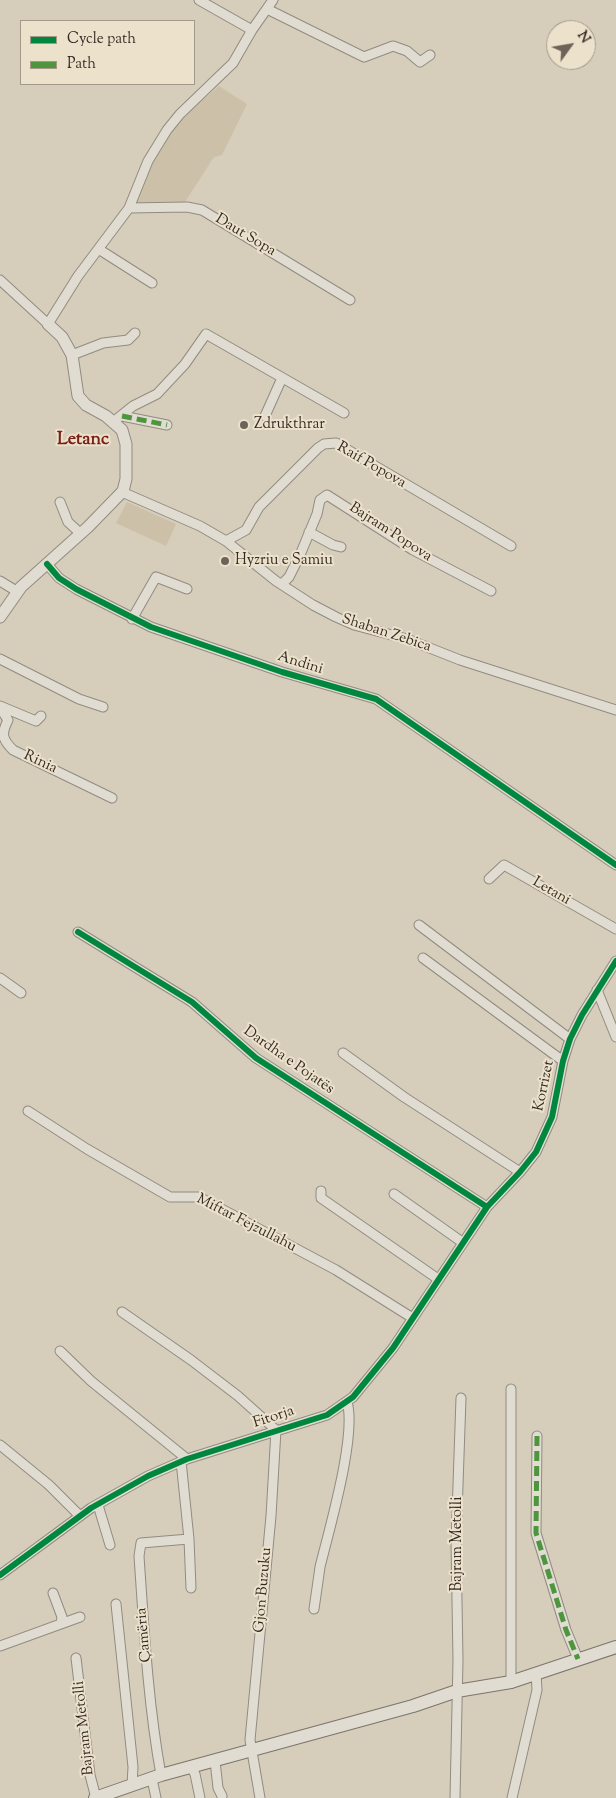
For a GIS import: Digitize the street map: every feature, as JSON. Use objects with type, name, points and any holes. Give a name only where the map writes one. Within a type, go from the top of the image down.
[{"type":"main road","name":"Bajram Metolli","points":[[95,1798],[157,1777],[252,1749],[413,1706],[457,1691],[512,1682],[616,1647]]},
{"type":"street","points":[[199,0],[252,30]]},
{"type":"street","points":[[48,324],[78,276],[100,250],[130,208],[148,161],[167,130],[180,114],[233,63],[252,30],[273,0]]},
{"type":"street","points":[[266,9],[364,57],[393,46],[407,51],[420,62],[430,55]]},
{"type":"street","name":"Daut Sopa","points":[[130,208],[187,207],[202,210],[350,300]]},
{"type":"street","points":[[100,250],[152,283]]},
{"type":"street","points":[[0,281],[62,337],[72,355],[78,396],[86,405],[117,419],[167,424]]},
{"type":"street","points":[[72,355],[103,343],[128,340],[135,334]]},
{"type":"street","points":[[117,419],[133,406],[157,394],[185,364],[206,334],[344,414]]},
{"type":"street","points":[[265,416],[282,378]]},
{"type":"street","points":[[0,617],[18,592],[122,492],[126,479],[126,444],[117,419]]},
{"type":"street","name":"Raif Popova","points":[[226,540],[246,530],[259,507],[318,448],[329,443],[336,443],[511,546]]},
{"type":"street","name":"Shaban Zebica","points":[[122,492],[200,526],[226,540],[282,584],[313,605],[354,625],[407,638],[460,660],[616,710]]},
{"type":"street","name":"Bajram Popova","points":[[282,584],[295,566],[318,514],[320,500],[327,495],[413,550],[491,591]]},
{"type":"street","points":[[60,502],[68,522],[80,533]]},
{"type":"street","points":[[309,532],[333,545],[342,547]]},
{"type":"street","name":"Andini","points":[[47,564],[59,578],[132,619],[231,656],[376,699],[616,865]]},
{"type":"street","points":[[132,619],[156,577],[187,589]]},
{"type":"street","points":[[0,581],[18,592]]},
{"type":"street","points":[[0,659],[79,699],[103,707]]},
{"type":"street","name":"Rinia","points":[[0,707],[36,721],[41,716]]},
{"type":"street","name":"Rinia","points":[[0,707],[8,720],[2,733],[3,740],[13,750],[112,798]]},
{"type":"street","name":"Letani","points":[[489,879],[504,865],[616,929]]},
{"type":"street","points":[[419,925],[570,1039]]},
{"type":"street","name":"Dardha e Pojatës","points":[[78,932],[192,1002],[256,1058],[487,1207]]},
{"type":"street","name":"Korrizet","points":[[423,958],[562,1061]]},
{"type":"street","name":"Korrizet","points":[[487,1207],[536,1152],[552,1117],[562,1061],[570,1039],[597,990],[616,962]]},
{"type":"street","points":[[0,978],[21,993]]},
{"type":"street","points":[[597,990],[616,1037]]},
{"type":"street","points":[[343,1053],[404,1098],[520,1172]]},
{"type":"street","name":"Miftar Fejzullahu","points":[[28,1111],[87,1149],[170,1197],[199,1197],[336,1270],[412,1317]]},
{"type":"street","points":[[321,1191],[321,1198],[438,1279]]},
{"type":"street","points":[[394,1194],[462,1242]]},
{"type":"street","name":"Fitorja","points":[[0,1575],[80,1516],[148,1476],[184,1460],[327,1415],[346,1402],[374,1373],[487,1207]]},
{"type":"street","name":"Fitorja","points":[[122,1312],[191,1360],[238,1396],[276,1430]]},
{"type":"street","points":[[60,1351],[91,1381],[184,1460],[191,1588]]},
{"type":"street","points":[[511,1389],[512,1682]]},
{"type":"street","name":"Bajram Metolli","points":[[455,1798],[457,1691],[456,1543],[461,1398]]},
{"type":"street","points":[[314,1609],[320,1570],[345,1454],[349,1411],[346,1402]]},
{"type":"street","name":"Gjon Buzuku","points":[[260,1798],[250,1740],[271,1516],[276,1430]]},
{"type":"street","points":[[537,1436],[536,1533],[566,1630],[578,1659]]},
{"type":"street","points":[[0,1445],[49,1485],[80,1516]]},
{"type":"street","points":[[98,1505],[110,1545]]},
{"type":"street","name":"Çamëria","points":[[157,1777],[139,1547],[141,1543],[189,1540]]},
{"type":"street","points":[[53,1593],[62,1617],[61,1624]]},
{"type":"street","points":[[116,1604],[133,1767],[132,1785]]},
{"type":"street","points":[[0,1646],[80,1617]]},
{"type":"street","name":"Bajram Metolli","points":[[76,1658],[90,1776],[95,1798]]},
{"type":"street","points":[[512,1798],[537,1690],[536,1673]]},
{"type":"street","points":[[215,1761],[218,1788],[222,1796]]},
{"type":"street","points":[[191,1767],[195,1774],[200,1798]]},
{"type":"street","points":[[156,1798],[157,1777]]},
{"type":"shaded area","points":[[219,86],[247,104],[222,155],[214,157],[183,205],[137,204],[138,193],[148,167],[165,141],[185,117]]},
{"type":"shaded area","points":[[127,502],[176,524],[166,546],[116,523]]},
{"type":"marked path","points":[[122,416],[167,425]]},
{"type":"marked path","points":[[537,1436],[536,1533],[566,1630],[578,1659]]},
{"type":"cycle path","points":[[47,564],[59,578],[76,589],[151,627],[282,672],[376,699],[616,865]]},
{"type":"cycle path","points":[[78,932],[192,1002],[256,1058],[487,1207]]},
{"type":"cycle path","points":[[0,1575],[91,1508],[148,1476],[187,1459],[327,1415],[353,1397],[393,1348],[487,1207],[536,1152],[552,1117],[563,1061],[570,1039],[582,1015],[616,961]]},
{"type":"place","name":"Zdrukthrar","points":[[244,425]]},
{"type":"place","name":"Hyzriu e Samiu","points":[[225,561]]},
{"type":"district","name":"Letanc","points":[[83,441]]}]
